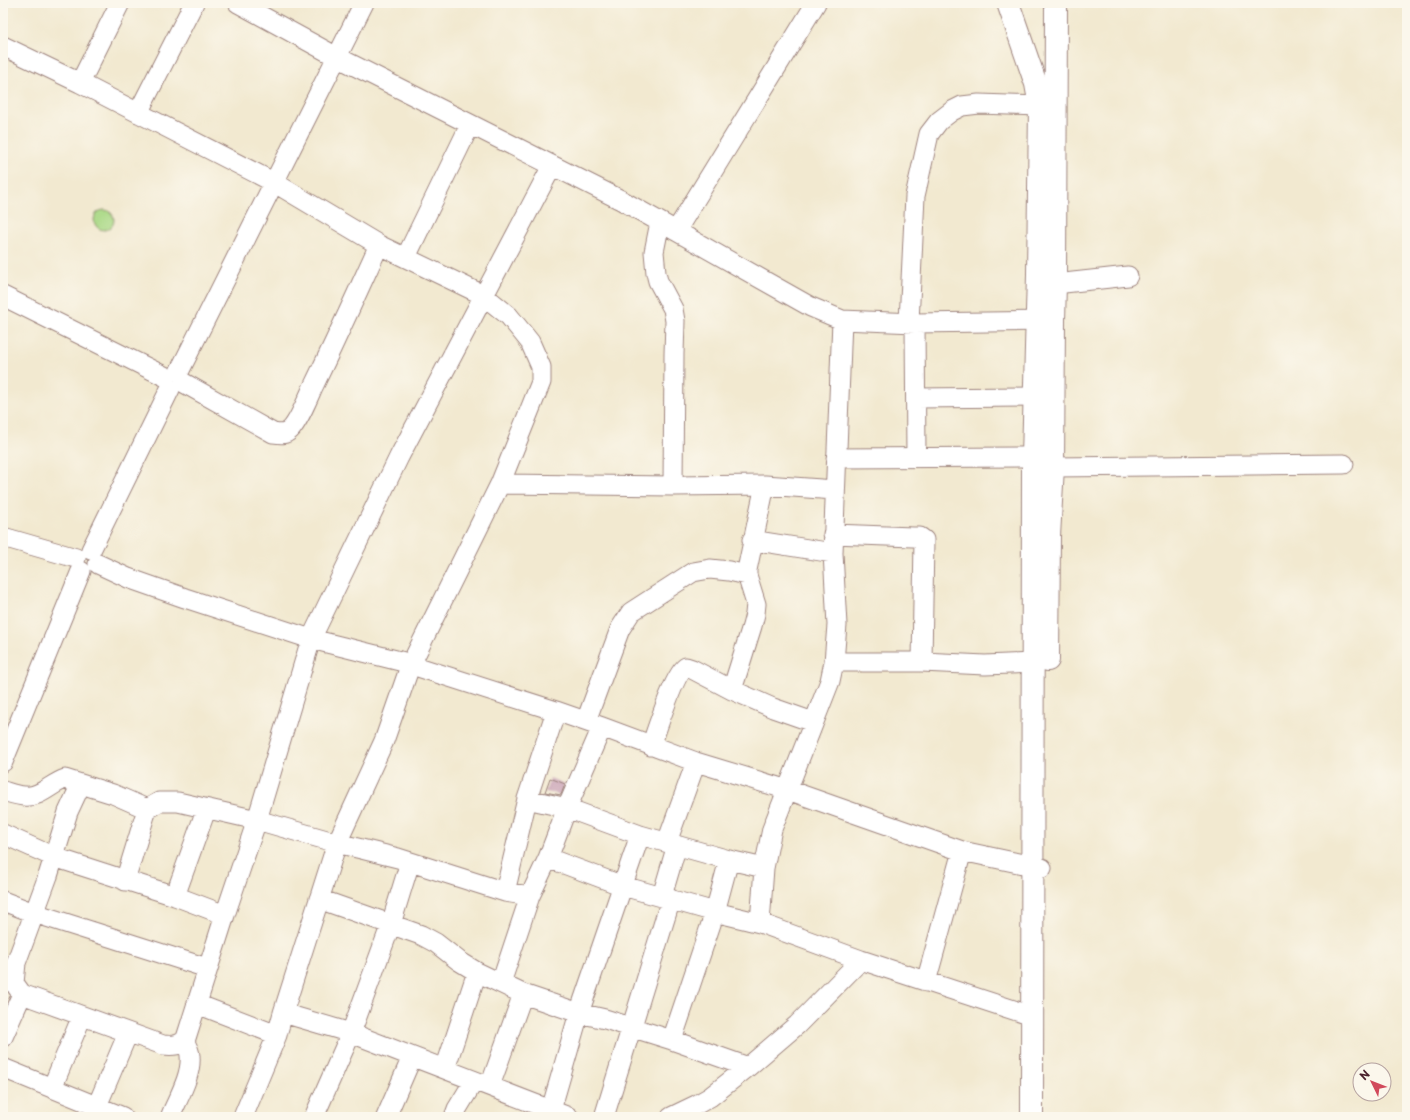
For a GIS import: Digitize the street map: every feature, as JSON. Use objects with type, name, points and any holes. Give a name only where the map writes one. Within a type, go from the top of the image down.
[{"type":"main road","points":[[1008,3],[1036,84],[1040,106],[1045,322],[1053,467],[1049,536],[1046,786],[1036,867],[1032,1016],[1032,1117]]},
{"type":"main road","points":[[1043,1117],[1032,663],[1033,457],[1034,397],[1045,322],[1055,284],[1056,3]]},
{"type":"street","points":[[80,83],[120,3]]},
{"type":"street","points":[[138,113],[194,3]]},
{"type":"street","points":[[238,3],[470,125],[621,200],[811,308],[830,316],[842,320],[912,323],[1045,322]]},
{"type":"street","points":[[3,762],[86,561],[364,3]]},
{"type":"street","points":[[673,486],[674,354],[676,321],[673,309],[658,282],[654,252],[668,226],[816,3]]},
{"type":"street","points":[[3,46],[80,83],[275,183],[379,245],[483,295],[509,316],[530,342],[542,367],[542,382],[500,484],[411,665],[384,741],[337,843],[277,1035],[243,1117]]},
{"type":"street","points":[[916,457],[916,398],[912,323],[916,196],[929,134],[939,121],[952,111],[962,106],[979,104],[1040,106]]},
{"type":"street","points":[[406,257],[470,125]]},
{"type":"street","points":[[13,985],[82,1016],[163,1045],[172,1046],[180,1044],[184,1041],[257,820],[311,639],[399,457],[552,166]]},
{"type":"street","points":[[3,296],[175,380],[273,433],[280,434],[289,431],[292,428],[303,408],[339,335],[379,245]]},
{"type":"street","points":[[1055,284],[1128,276]]},
{"type":"street","points":[[760,923],[764,868],[772,829],[830,681],[834,662],[838,625],[832,553],[842,320]]},
{"type":"street","points":[[916,398],[1034,397]]},
{"type":"street","points":[[836,458],[1033,457]]},
{"type":"street","points":[[1053,467],[1344,464]]},
{"type":"street","points":[[500,484],[673,486],[765,485],[835,490]]},
{"type":"street","points":[[732,690],[755,614],[756,604],[747,574],[752,540],[765,485]]},
{"type":"street","points":[[833,534],[920,537],[924,540],[922,662]]},
{"type":"street","points":[[3,537],[86,561],[128,578],[185,598],[311,639],[411,665],[556,711],[696,762],[788,790],[962,851],[1036,867]]},
{"type":"street","points":[[752,540],[832,553]]},
{"type":"street","points":[[501,983],[530,896],[548,858],[567,808],[594,724],[620,629],[631,612],[693,572],[710,569],[747,574]]},
{"type":"street","points":[[834,662],[922,662],[985,665],[1032,663]]},
{"type":"street","points":[[651,746],[673,688],[680,672],[685,667],[773,708],[813,722]]},
{"type":"street","points":[[504,892],[528,799],[556,711]]},
{"type":"street","points":[[604,1117],[666,898],[672,844],[696,762]]},
{"type":"street","points":[[3,791],[26,797],[40,793],[65,779],[113,794],[147,809]]},
{"type":"street","points":[[3,1037],[16,963],[54,857],[68,812],[82,784]]},
{"type":"street","points":[[528,799],[567,808],[640,835],[729,860],[764,868]]},
{"type":"street","points":[[125,881],[147,809],[156,803],[178,802],[206,810],[257,820],[337,843],[398,858],[504,892],[530,896]]},
{"type":"street","points":[[175,896],[206,810]]},
{"type":"street","points":[[3,834],[54,857],[175,896],[225,915]]},
{"type":"street","points":[[551,1110],[579,1013],[640,835]]},
{"type":"street","points":[[926,982],[962,851]]},
{"type":"street","points":[[548,858],[623,886],[760,923],[860,960],[1032,1016]]},
{"type":"street","points":[[672,1040],[715,912],[729,860]]},
{"type":"street","points":[[314,1117],[351,1033],[391,924],[410,862]]},
{"type":"street","points":[[319,899],[391,924],[432,941],[477,972],[524,994],[579,1013],[605,1019],[672,1040],[748,1066]]},
{"type":"street","points":[[3,901],[34,913],[208,968]]},
{"type":"street","points":[[671,1117],[696,1105],[710,1096],[748,1066],[797,1025],[860,960]]},
{"type":"street","points":[[445,1069],[477,972]]},
{"type":"street","points":[[454,1117],[458,1109],[482,1084],[524,994]]},
{"type":"street","points":[[197,1004],[277,1035]]},
{"type":"street","points":[[283,1013],[351,1033],[569,1117]]},
{"type":"street","points":[[52,1088],[82,1016]]},
{"type":"street","points":[[98,1106],[128,1033]]},
{"type":"street","points":[[172,1116],[183,1090],[190,1064],[190,1053],[184,1041]]},
{"type":"street","points":[[386,1117],[412,1057]]},
{"type":"street","points":[[3,1068],[123,1117]]},
{"type":"green space","points":[[100,210],[108,210],[114,216],[114,224],[108,230],[100,230],[94,224],[94,216]]},
{"type":"building","points":[[550,778],[565,784],[561,795],[545,792]]}]
